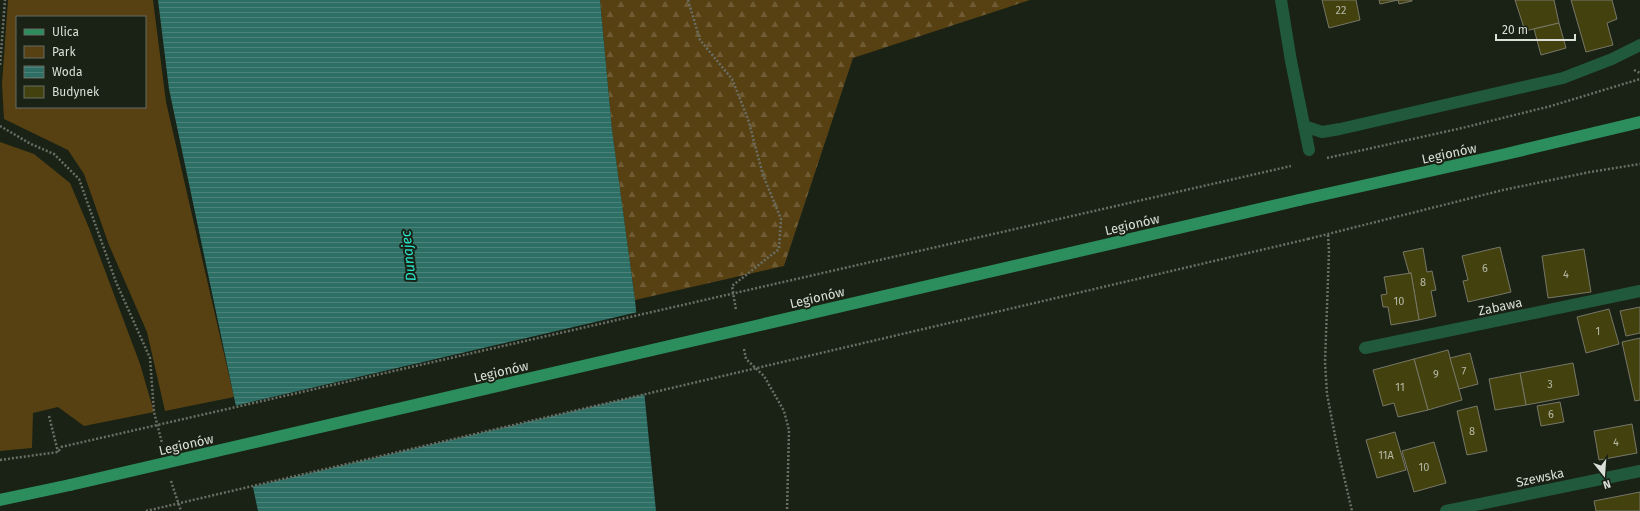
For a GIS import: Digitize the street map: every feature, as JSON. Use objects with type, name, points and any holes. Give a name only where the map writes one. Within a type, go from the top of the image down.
[{"type":"main road","name":"Legionów","points":[[0,500],[1640,122]]},
{"type":"street","points":[[1281,0],[1291,61],[1309,150]]},
{"type":"street","points":[[1304,126],[1322,132],[1340,129],[1563,78],[1612,59],[1640,45]]},
{"type":"street","name":"Zabawa","points":[[1365,348],[1640,291]]},
{"type":"street","name":"Szewska","points":[[1446,511],[1640,471]]},
{"type":"path","points":[[0,65],[5,0]]},
{"type":"path","points":[[688,0],[700,40],[732,79],[748,120],[763,175],[781,219],[779,249],[732,286],[737,316]]},
{"type":"path","points":[[1326,159],[1551,106],[1640,79]]},
{"type":"path","points":[[0,126],[31,144],[54,154],[79,179],[116,282],[150,358],[154,412],[158,426]]},
{"type":"path","points":[[58,452],[61,447],[1298,164]]},
{"type":"path","points":[[146,511],[1328,235],[1503,190],[1590,172],[1640,164]]},
{"type":"path","points":[[1328,235],[1329,252],[1325,362],[1327,394],[1352,511]]},
{"type":"path","points":[[743,345],[746,360],[764,376],[784,411],[789,430],[787,511]]},
{"type":"path","points":[[49,416],[58,452]]},
{"type":"path","points":[[0,460],[58,452]]},
{"type":"path","points":[[173,488],[181,511]]},
{"type":"green space","points":[[8,0],[153,0],[166,102],[234,397],[165,411],[147,332],[109,245],[84,174],[68,150],[4,119],[2,84]]},
{"type":"green space","points":[[600,0],[1030,0],[853,58],[784,266],[635,300],[612,131]]},
{"type":"green space","points":[[0,142],[34,154],[70,183],[89,228],[140,364],[154,412],[84,426],[58,407],[33,413],[32,448],[0,451]]},
{"type":"water","name":"Dunajec","points":[[158,0],[600,0],[612,130],[635,300],[656,511],[258,511],[169,89]]},
{"type":"pier","points":[[638,312],[646,394],[251,487],[234,406]]},
{"type":"building","points":[[1322,0],[1356,0],[1360,20],[1329,28]]},
{"type":"building","points":[[1379,0],[1398,0],[1380,4]]},
{"type":"building","points":[[1398,0],[1412,0],[1412,1],[1399,4]]},
{"type":"building","points":[[1515,0],[1554,0],[1559,23],[1525,31]]},
{"type":"building","points":[[1571,0],[1612,0],[1617,19],[1607,23],[1613,45],[1586,52]]},
{"type":"building","points":[[1559,23],[1566,48],[1541,55],[1534,29]]},
{"type":"building","points":[[1500,247],[1511,292],[1468,302],[1463,281],[1468,280],[1462,256]]},
{"type":"building","points":[[1423,248],[1427,272],[1432,271],[1436,290],[1431,291],[1436,316],[1419,320],[1411,273],[1409,273],[1403,252]]},
{"type":"building","points":[[1584,249],[1591,292],[1548,298],[1542,256]]},
{"type":"building","points":[[1411,273],[1419,320],[1391,325],[1388,307],[1383,307],[1381,295],[1387,294],[1384,277]]},
{"type":"building","points":[[1640,307],[1640,333],[1626,336],[1620,311]]},
{"type":"building","points":[[1609,309],[1619,344],[1586,353],[1577,317]]},
{"type":"building","points":[[1640,338],[1640,400],[1635,401],[1622,342]]},
{"type":"building","points":[[1448,350],[1462,400],[1428,410],[1414,359]]},
{"type":"building","points":[[1470,353],[1478,384],[1459,389],[1450,358]]},
{"type":"building","points":[[1414,359],[1428,410],[1398,417],[1394,403],[1383,406],[1373,370]]},
{"type":"building","points":[[1573,363],[1579,395],[1526,405],[1520,373]]},
{"type":"building","points":[[1520,373],[1526,405],[1495,410],[1489,379]]},
{"type":"building","points":[[1560,402],[1564,422],[1541,426],[1537,406]]},
{"type":"building","points":[[1477,406],[1487,451],[1467,455],[1457,411]]},
{"type":"building","points":[[1632,424],[1637,453],[1599,460],[1594,431]]},
{"type":"building","points":[[1395,432],[1406,470],[1377,478],[1366,440]]},
{"type":"building","points":[[1434,442],[1446,483],[1414,492],[1402,451]]},
{"type":"building","points":[[1640,492],[1640,511],[1596,511],[1594,501]]}]
